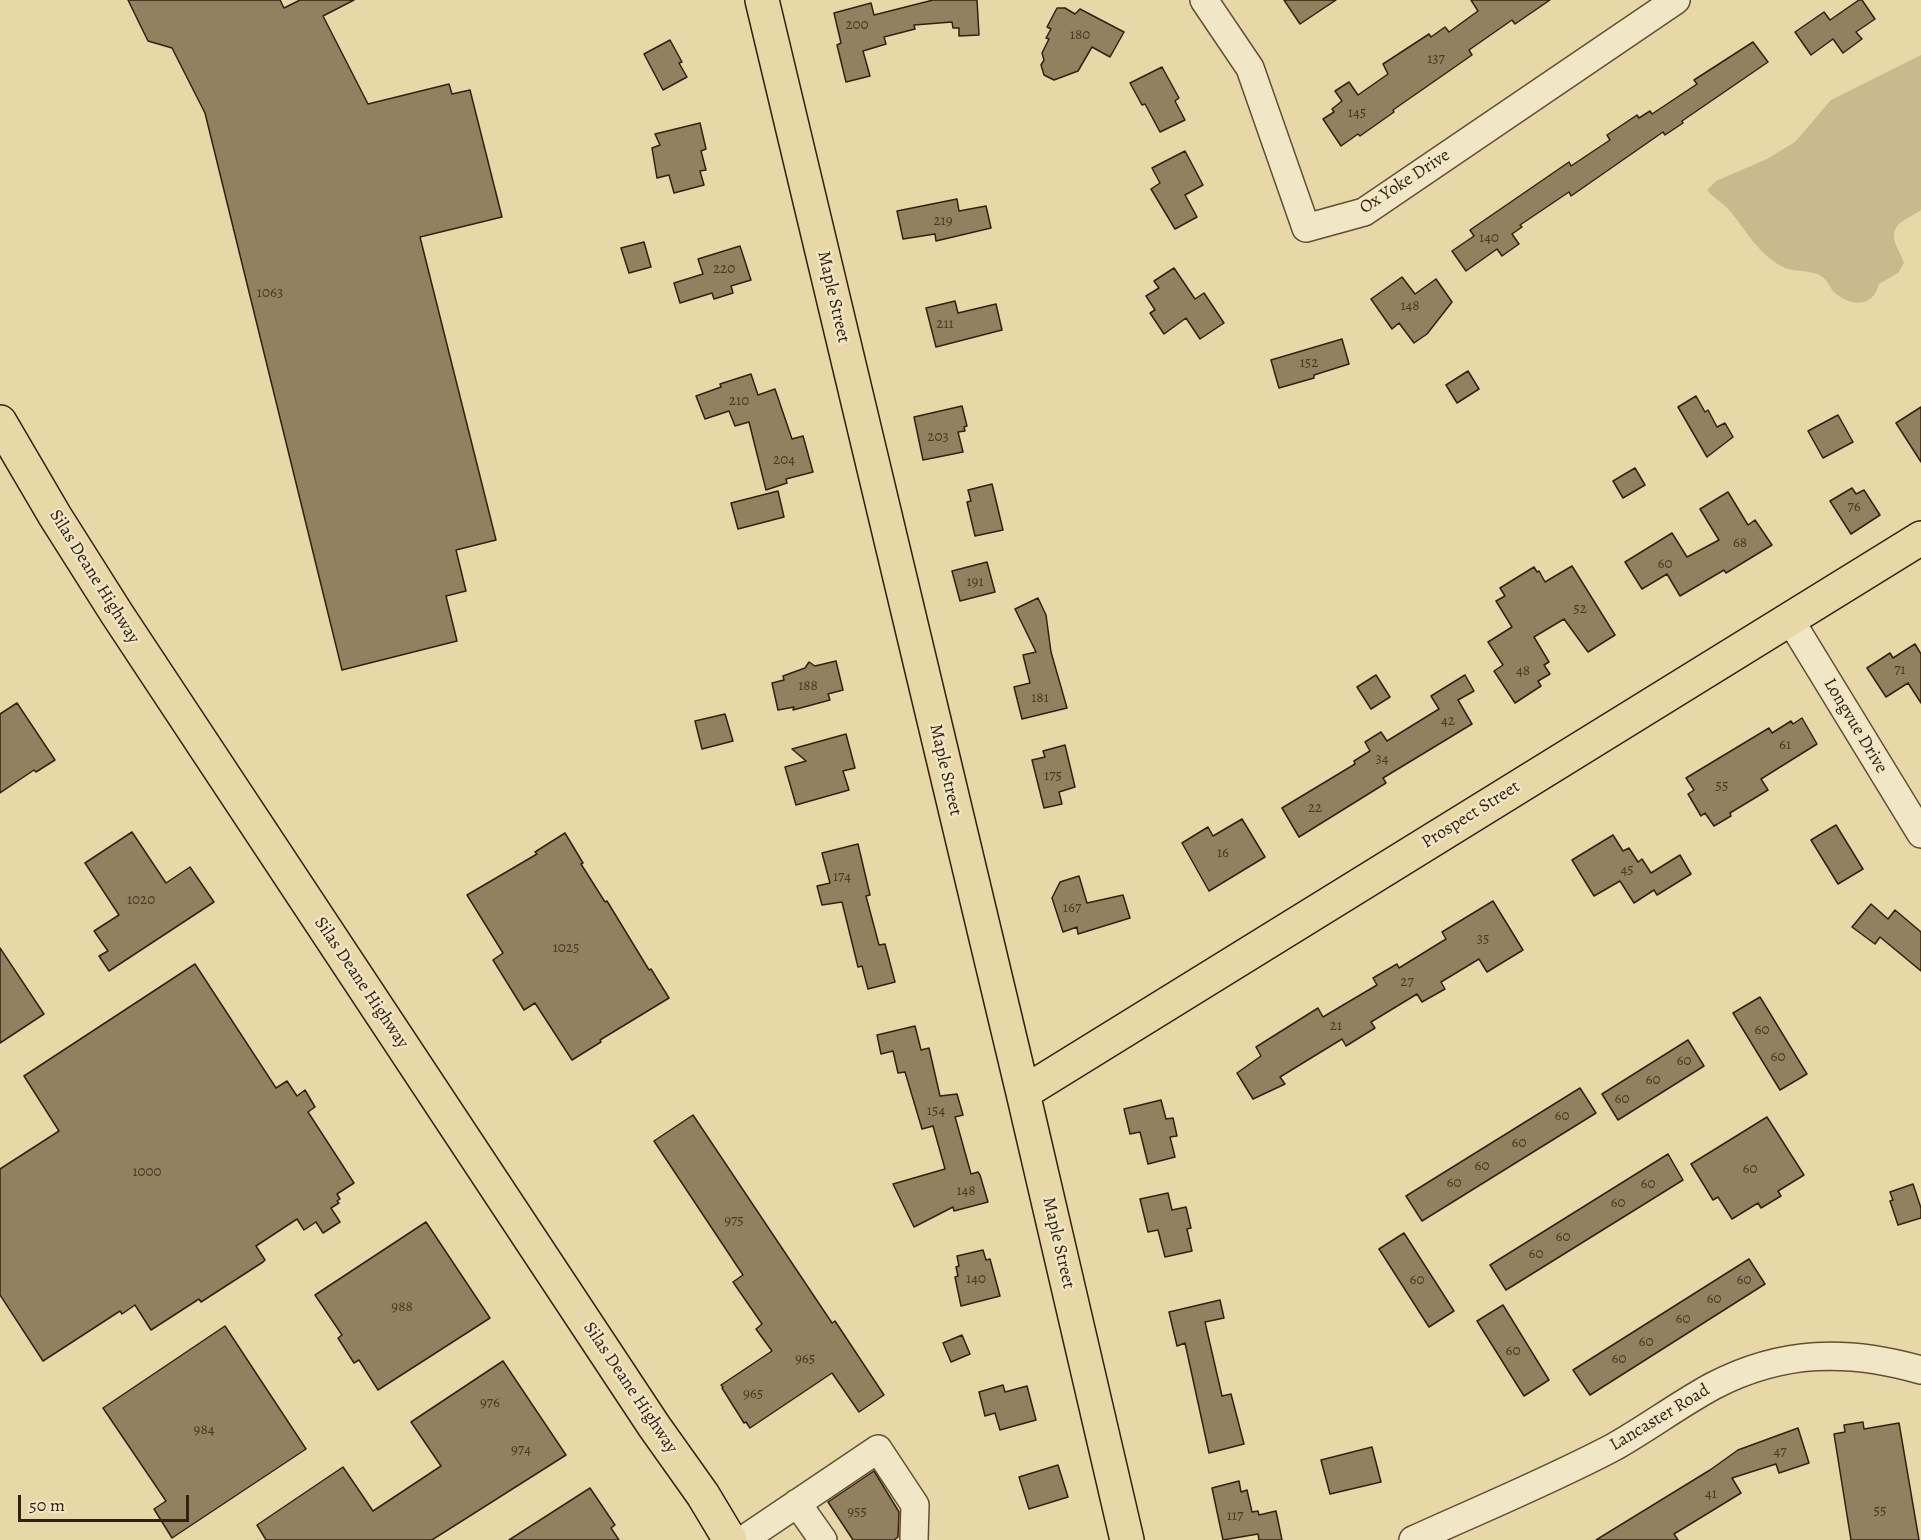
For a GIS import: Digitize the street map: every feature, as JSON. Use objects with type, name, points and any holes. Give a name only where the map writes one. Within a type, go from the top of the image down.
[{"type":"main road","name":"Maple Street","points":[[762,0],[1023,1093],[1127,1540]]},
{"type":"main road","name":"Silas Deane Highway","points":[[0,422],[55,516],[117,614],[654,1426],[703,1495],[730,1540]]},
{"type":"main road","name":"Prospect Street","points":[[1023,1093],[1921,538]]},
{"type":"street","name":"Ox Yoke Drive","points":[[1204,0],[1250,68],[1306,228],[1364,212],[1676,0]]},
{"type":"street","name":"Longvue Drive","points":[[1789,618],[1921,834]]},
{"type":"street","name":"Lancaster Road","points":[[1413,1540],[1579,1464],[1640,1431],[1712,1387],[1762,1366],[1789,1359],[1842,1355],[1872,1358],[1921,1370]]},
{"type":"street","points":[[743,1540],[878,1449],[915,1506],[914,1540]]},
{"type":"street","points":[[797,1503],[823,1540]]},
{"type":"shaded area","points":[[1921,55],[1921,210],[1900,223],[1895,231],[1896,245],[1904,263],[1898,273],[1879,284],[1876,292],[1867,301],[1855,303],[1836,294],[1821,276],[1786,268],[1772,260],[1758,247],[1728,209],[1707,190],[1716,181],[1767,159],[1795,142],[1831,100]]},
{"type":"building","points":[[128,0],[280,0],[284,8],[300,0],[354,0],[323,16],[368,104],[449,84],[452,94],[470,90],[502,217],[420,237],[496,540],[456,550],[466,591],[446,596],[457,641],[342,670],[205,113],[172,48],[148,41]]},
{"type":"building","points":[[933,0],[977,0],[979,35],[959,36],[959,28],[953,28],[952,22],[914,25],[915,29],[884,37],[886,44],[863,51],[870,76],[846,82],[837,45],[841,43],[834,13],[871,3],[874,15]]},
{"type":"building","points":[[1284,0],[1336,0],[1300,24]]},
{"type":"building","points":[[1471,0],[1550,0],[1515,24],[1512,20],[1469,50],[1472,55],[1360,136],[1358,134],[1341,146],[1323,119],[1334,112],[1332,109],[1342,101],[1335,91],[1349,82],[1358,95],[1388,74],[1383,64],[1429,34],[1431,37],[1445,27],[1449,32],[1478,11]]},
{"type":"building","points":[[1862,0],[1875,19],[1856,32],[1862,39],[1843,53],[1833,39],[1811,55],[1795,32],[1824,12],[1830,20]]},
{"type":"building","points":[[1057,8],[1065,8],[1075,14],[1080,9],[1124,32],[1110,57],[1092,47],[1078,71],[1054,80],[1044,75],[1041,65],[1044,60],[1042,53],[1051,29],[1047,27]]},
{"type":"building","points":[[670,40],[687,77],[663,90],[644,54]]},
{"type":"building","points":[[1753,42],[1768,62],[1665,135],[1663,132],[1571,196],[1569,192],[1520,225],[1522,227],[1512,234],[1519,244],[1502,256],[1497,249],[1466,271],[1452,251],[1474,236],[1470,230],[1569,162],[1571,166],[1610,140],[1607,135],[1637,115],[1639,118],[1650,111],[1652,114],[1697,84],[1694,80]]},
{"type":"building","points":[[1162,67],[1179,98],[1175,101],[1185,120],[1160,132],[1145,104],[1142,105],[1130,83]]},
{"type":"building","points":[[700,123],[706,149],[701,151],[706,170],[700,171],[704,185],[674,193],[669,175],[657,178],[652,148],[660,145],[655,134]]},
{"type":"building","points":[[1185,151],[1203,185],[1185,195],[1197,217],[1175,229],[1151,189],[1160,183],[1152,168]]},
{"type":"building","points":[[957,199],[959,211],[986,206],[991,228],[936,241],[935,234],[903,239],[897,211]]},
{"type":"building","points":[[644,242],[651,267],[629,273],[621,248]]},
{"type":"building","points":[[740,246],[751,280],[731,286],[733,293],[714,299],[712,293],[680,303],[674,283],[703,274],[698,259]]},
{"type":"building","points":[[1174,268],[1195,299],[1204,293],[1224,323],[1200,339],[1186,318],[1164,334],[1150,313],[1155,310],[1146,296],[1159,288],[1154,281]]},
{"type":"building","points":[[1402,277],[1415,294],[1436,279],[1452,302],[1427,334],[1414,343],[1399,323],[1392,329],[1371,299]]},
{"type":"building","points":[[955,301],[958,313],[996,304],[1002,330],[936,347],[926,308]]},
{"type":"building","points":[[1342,339],[1349,364],[1314,375],[1314,378],[1279,388],[1271,360]]},
{"type":"building","points":[[1468,371],[1479,389],[1457,403],[1446,385]]},
{"type":"building","points":[[751,374],[758,395],[775,389],[792,439],[803,436],[813,472],[786,479],[787,483],[766,490],[749,422],[735,426],[729,411],[705,419],[696,396],[721,387],[720,384]]},
{"type":"building","points":[[1696,396],[1705,412],[1708,410],[1717,427],[1725,423],[1733,437],[1707,457],[1678,407]]},
{"type":"building","points":[[962,406],[967,426],[964,427],[965,431],[958,432],[963,452],[923,460],[914,417]]},
{"type":"building","points":[[1921,407],[1921,462],[1896,423]]},
{"type":"building","points":[[1838,415],[1853,442],[1823,458],[1808,431]]},
{"type":"building","points":[[1635,468],[1645,485],[1623,498],[1613,481]]},
{"type":"building","points":[[992,484],[1003,530],[975,536],[967,502],[971,501],[968,490]]},
{"type":"building","points":[[1852,488],[1856,494],[1864,490],[1880,515],[1851,534],[1830,501]]},
{"type":"building","points":[[778,491],[784,517],[738,529],[731,503]]},
{"type":"building","points":[[1728,492],[1748,525],[1755,520],[1772,545],[1726,573],[1724,570],[1680,596],[1667,574],[1642,589],[1625,562],[1672,533],[1687,557],[1719,540],[1700,509]]},
{"type":"building","points":[[987,562],[995,592],[960,601],[952,571]]},
{"type":"building","points":[[1572,566],[1615,635],[1588,652],[1564,619],[1534,637],[1549,662],[1544,665],[1550,674],[1538,681],[1541,686],[1515,703],[1494,671],[1503,665],[1488,642],[1512,627],[1496,601],[1505,596],[1500,588],[1534,567],[1545,582]]},
{"type":"building","points":[[1038,598],[1046,615],[1051,652],[1067,708],[1022,719],[1014,687],[1030,683],[1023,655],[1036,652],[1015,609]]},
{"type":"building","points":[[1915,644],[1921,654],[1921,703],[1908,683],[1886,697],[1867,668],[1890,653],[1893,658]]},
{"type":"building","points":[[836,661],[843,690],[828,694],[830,700],[793,710],[794,707],[778,710],[772,683],[784,680],[783,676],[805,668],[809,662],[815,666]]},
{"type":"building","points":[[1376,675],[1390,697],[1371,709],[1357,687]]},
{"type":"building","points":[[1465,675],[1474,691],[1458,700],[1472,724],[1383,778],[1386,783],[1299,837],[1282,808],[1355,764],[1354,761],[1370,751],[1365,742],[1381,732],[1387,741],[1439,709],[1431,696]]},
{"type":"building","points":[[17,703],[55,760],[36,772],[34,770],[0,793],[0,714]]},
{"type":"building","points":[[725,714],[733,741],[702,749],[695,721]]},
{"type":"building","points":[[1802,718],[1817,744],[1761,779],[1768,790],[1730,813],[1731,816],[1714,826],[1705,813],[1701,816],[1688,794],[1694,790],[1686,778],[1769,728],[1772,733],[1791,721],[1793,724]]},
{"type":"building","points":[[846,734],[855,768],[843,771],[849,790],[796,805],[785,767],[806,761],[792,749]]},
{"type":"building","points":[[1065,745],[1075,787],[1059,792],[1062,804],[1044,808],[1032,760],[1045,757],[1043,751]]},
{"type":"building","points":[[1242,819],[1265,857],[1209,891],[1182,843],[1208,827],[1213,836]]},
{"type":"building","points":[[1836,825],[1863,869],[1838,884],[1811,840]]},
{"type":"building","points":[[132,832],[166,883],[190,867],[214,902],[109,971],[99,956],[108,951],[94,931],[119,915],[85,863]]},
{"type":"building","points":[[565,833],[583,863],[581,864],[669,998],[572,1060],[535,1003],[524,1010],[493,960],[503,953],[467,895],[537,854],[535,852]]},
{"type":"building","points":[[1613,835],[1623,851],[1629,848],[1638,862],[1642,859],[1651,873],[1680,855],[1691,874],[1657,895],[1654,890],[1634,903],[1620,881],[1594,896],[1572,860]]},
{"type":"building","points":[[858,844],[870,895],[866,896],[879,945],[885,944],[895,982],[868,989],[862,966],[858,967],[842,902],[822,905],[817,886],[830,883],[822,853]]},
{"type":"building","points":[[1079,876],[1087,903],[1123,895],[1130,918],[1078,934],[1077,927],[1063,932],[1052,898],[1060,882]]},
{"type":"building","points":[[1493,901],[1523,950],[1487,972],[1479,959],[1441,982],[1445,989],[1422,1002],[1417,994],[1371,1022],[1375,1028],[1346,1046],[1342,1039],[1280,1077],[1285,1084],[1253,1099],[1237,1073],[1261,1056],[1256,1047],[1318,1008],[1323,1017],[1377,985],[1373,978],[1397,964],[1399,968],[1446,939],[1442,932]]},
{"type":"building","points":[[1871,904],[1888,919],[1895,910],[1921,932],[1921,971],[1880,937],[1875,944],[1852,927]]},
{"type":"building","points":[[0,948],[44,1014],[0,1043]]},
{"type":"building","points":[[195,964],[276,1088],[287,1081],[297,1096],[305,1090],[315,1107],[308,1112],[354,1183],[337,1194],[340,1199],[337,1201],[339,1203],[331,1208],[340,1222],[323,1233],[316,1222],[304,1230],[297,1219],[256,1246],[265,1260],[263,1262],[201,1302],[199,1299],[151,1330],[135,1305],[122,1314],[120,1311],[43,1361],[0,1295],[0,1169],[59,1131],[24,1076]]},
{"type":"building","points":[[1760,997],[1807,1074],[1780,1090],[1733,1013]]},
{"type":"building","points":[[915,1026],[921,1050],[929,1048],[940,1096],[957,1094],[963,1115],[955,1117],[971,1174],[978,1172],[980,1175],[988,1202],[954,1211],[953,1207],[914,1227],[893,1184],[945,1169],[933,1126],[922,1129],[905,1072],[898,1073],[893,1051],[881,1054],[877,1035]]},
{"type":"building","points":[[1688,1040],[1704,1066],[1618,1120],[1602,1094]]},
{"type":"building","points":[[1580,1088],[1596,1113],[1422,1221],[1406,1196]]},
{"type":"building","points":[[1161,1100],[1166,1119],[1173,1118],[1177,1136],[1170,1137],[1175,1157],[1148,1164],[1140,1132],[1130,1134],[1124,1109]]},
{"type":"building","points":[[693,1115],[832,1323],[835,1321],[884,1395],[859,1412],[832,1373],[750,1428],[746,1422],[744,1423],[722,1388],[721,1385],[772,1351],[756,1329],[762,1324],[733,1282],[743,1275],[654,1141]]},
{"type":"building","points":[[1767,1117],[1804,1175],[1778,1191],[1781,1196],[1761,1208],[1758,1203],[1732,1219],[1718,1197],[1713,1200],[1691,1164]]},
{"type":"building","points":[[1668,1154],[1683,1180],[1506,1290],[1490,1265]]},
{"type":"building","points":[[1913,1184],[1921,1208],[1921,1218],[1898,1225],[1890,1201],[1893,1200],[1890,1192]]},
{"type":"building","points":[[1168,1193],[1172,1210],[1186,1207],[1191,1228],[1187,1229],[1192,1251],[1165,1257],[1158,1230],[1148,1232],[1140,1199]]},
{"type":"building","points":[[426,1222],[490,1318],[378,1390],[359,1360],[354,1363],[338,1338],[342,1335],[315,1295]]},
{"type":"building","points":[[1404,1233],[1454,1311],[1429,1327],[1379,1249]]},
{"type":"building","points":[[983,1250],[986,1260],[990,1259],[1000,1296],[961,1306],[955,1277],[958,1276],[956,1267],[959,1266],[957,1256]]},
{"type":"building","points":[[1749,1259],[1765,1284],[1590,1395],[1573,1370]]},
{"type":"building","points":[[1220,1300],[1224,1318],[1205,1322],[1222,1396],[1231,1394],[1244,1444],[1209,1453],[1185,1343],[1177,1346],[1169,1312]]},
{"type":"building","points":[[1503,1305],[1549,1380],[1524,1396],[1477,1321]]},
{"type":"building","points":[[225,1326],[306,1449],[172,1538],[154,1509],[166,1501],[103,1408]]},
{"type":"building","points":[[962,1335],[970,1354],[951,1362],[943,1343]]},
{"type":"building","points":[[503,1361],[566,1455],[432,1540],[266,1540],[257,1525],[343,1467],[373,1511],[441,1466],[411,1422]]},
{"type":"building","points":[[1003,1385],[1005,1392],[1027,1386],[1036,1420],[1000,1430],[995,1413],[985,1416],[979,1392]]},
{"type":"building","points":[[1863,1422],[1864,1429],[1899,1423],[1919,1540],[1851,1540],[1834,1434],[1845,1432],[1844,1425]]},
{"type":"building","points":[[1798,1428],[1809,1463],[1779,1473],[1776,1464],[1732,1478],[1741,1493],[1674,1534],[1678,1540],[1596,1540],[1710,1470],[1738,1450]]},
{"type":"building","points":[[1372,1447],[1381,1482],[1330,1494],[1321,1460]]},
{"type":"building","points":[[1058,1465],[1068,1497],[1029,1509],[1019,1477]]},
{"type":"building","points":[[874,1471],[899,1512],[898,1537],[894,1540],[853,1540],[828,1502]]},
{"type":"building","points":[[1239,1481],[1241,1492],[1247,1490],[1252,1512],[1258,1511],[1259,1515],[1276,1511],[1282,1540],[1259,1540],[1258,1534],[1223,1540],[1212,1488]]},
{"type":"building","points":[[590,1488],[615,1525],[611,1528],[619,1540],[509,1540]]}]
